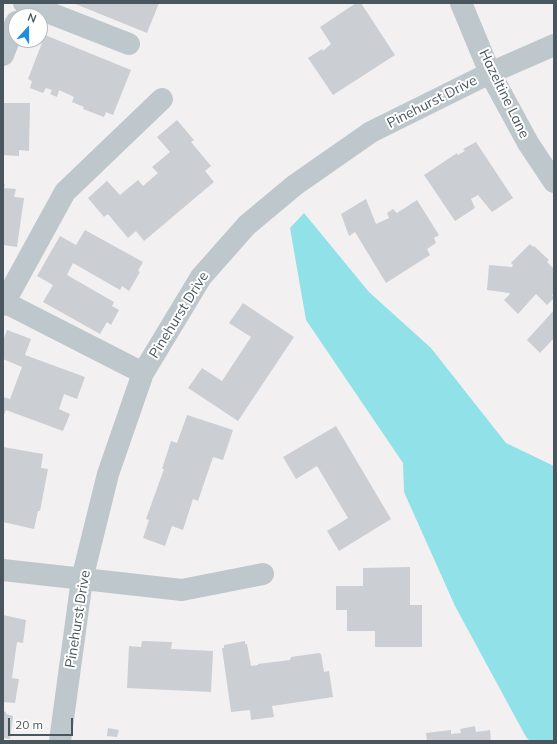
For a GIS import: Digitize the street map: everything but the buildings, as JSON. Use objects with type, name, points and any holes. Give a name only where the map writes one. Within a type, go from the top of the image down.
[{"type":"street","points":[[24,3],[128,44]]},
{"type":"street","name":"Hazeltine Lane","points":[[461,3],[490,73],[528,143],[554,182]]},
{"type":"street","points":[[3,55],[8,42]]},
{"type":"street","name":"Pinehurst Drive","points":[[60,741],[82,580],[108,474],[143,373],[201,277],[247,225],[295,185],[371,132],[490,73],[554,45]]},
{"type":"street","points":[[143,373],[4,303],[65,192],[162,99]]},
{"type":"street","points":[[3,570],[182,590],[263,574]]},
{"type":"water","points":[[304,213],[369,292],[431,348],[506,443],[554,466],[554,741],[530,741],[526,737],[455,606],[404,492],[403,463],[306,320],[290,228]]}]
